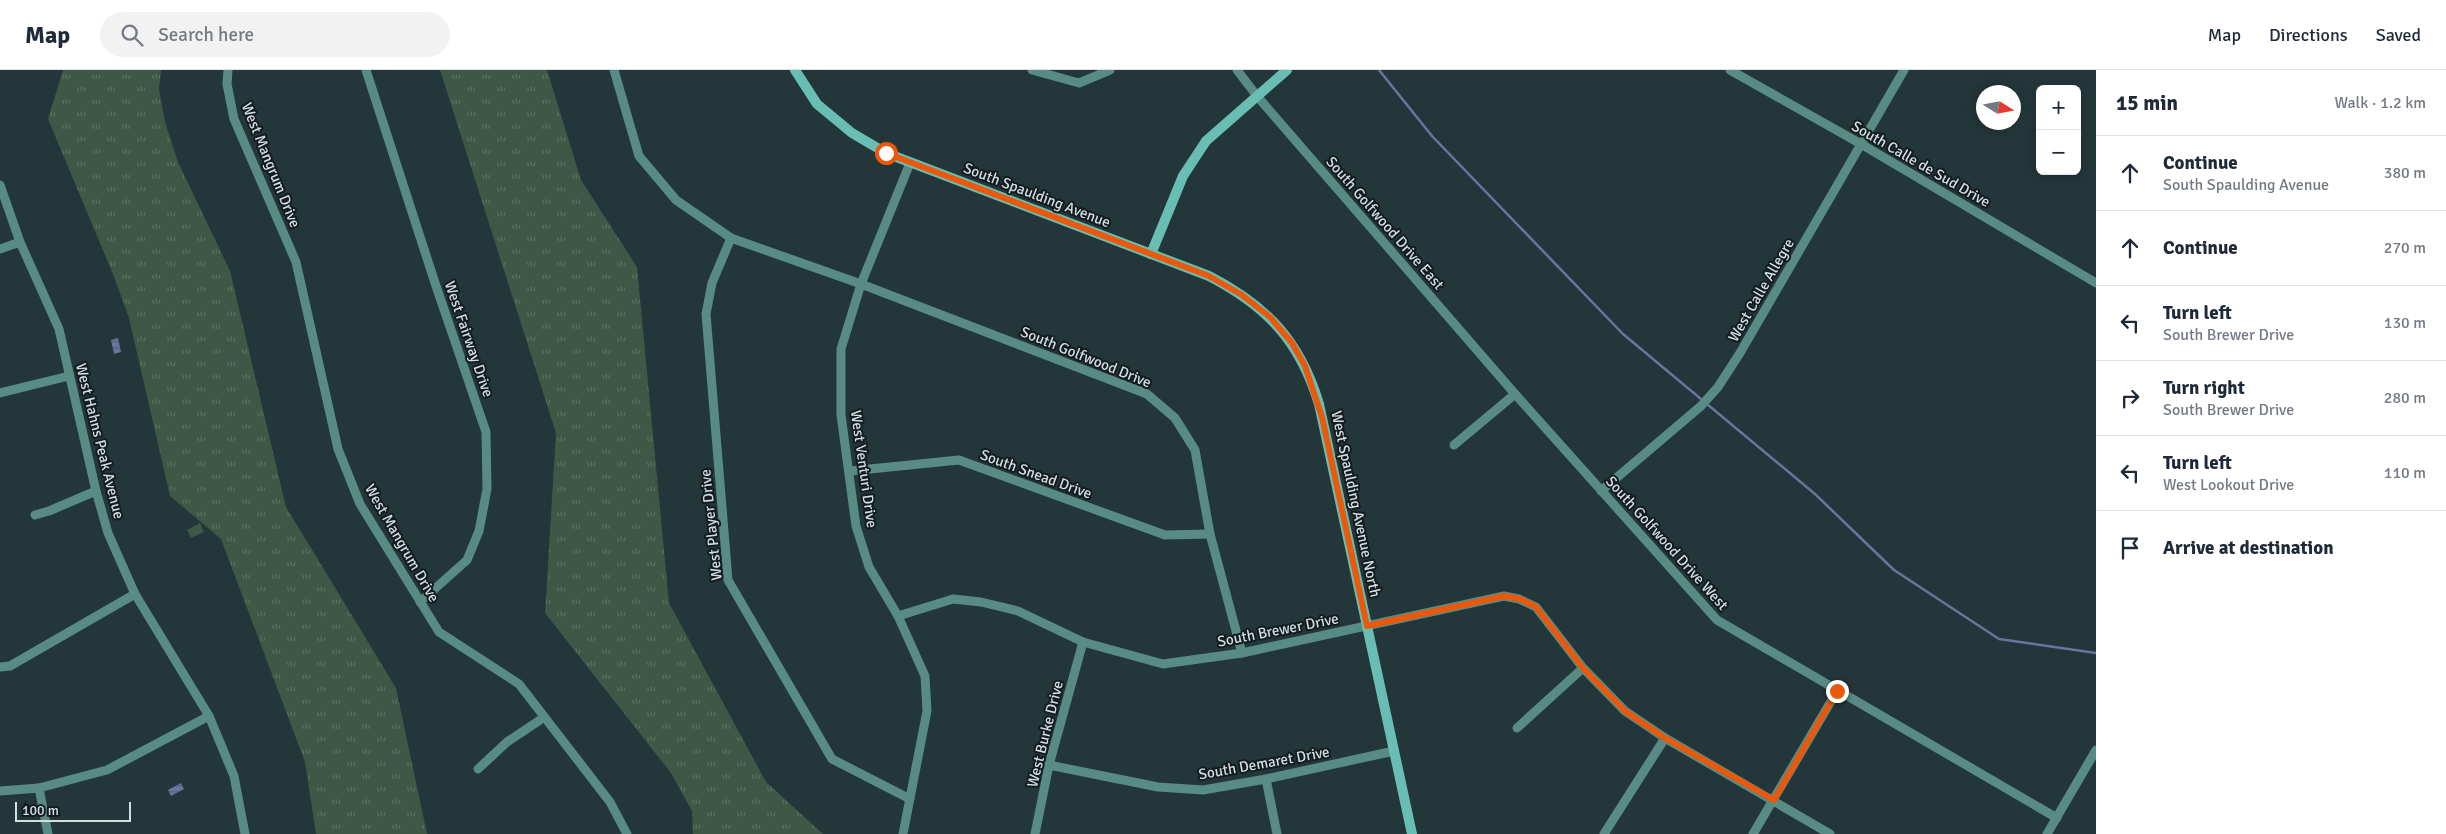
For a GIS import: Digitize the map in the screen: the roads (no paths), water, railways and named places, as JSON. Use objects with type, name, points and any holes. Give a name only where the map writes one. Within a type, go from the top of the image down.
[{"type":"street","name":"West Mangrum Drive","points":[[228,70],[227,84],[234,119],[296,262],[338,449],[360,504],[439,632],[519,684],[543,718],[610,802],[627,834]]},
{"type":"street","name":"West Fairway Drive","points":[[366,70],[435,283],[486,432],[487,489],[479,531],[467,560],[420,602]]},
{"type":"street","name":"South Golfwood Drive","points":[[614,70],[639,156],[676,200],[731,238],[861,284],[1148,394],[1176,418],[1195,450],[1210,534],[1242,653]]},
{"type":"street","name":"South Spaulding Avenue","points":[[795,70],[818,104],[852,134],[886,153],[1151,254],[1226,286],[1257,305],[1282,330]]},
{"type":"street","points":[[1032,70],[1080,83],[1110,70]]},
{"type":"street","name":"South Golfwood Drive East","points":[[1237,70],[1256,96],[1515,394]]},
{"type":"street","points":[[1151,254],[1183,176],[1206,141],[1287,70]]},
{"type":"street","name":"South Calle de Sud Drive","points":[[1730,70],[1861,144],[2096,283]]},
{"type":"street","name":"West Calle Allegre","points":[[1601,491],[1700,406],[1718,387],[1740,353],[1904,70]]},
{"type":"street","name":"West Venturi Drive","points":[[903,834],[927,710],[925,676],[898,616],[869,567],[856,526],[841,415],[841,349],[861,284],[910,163]]},
{"type":"street","name":"West Hahns Peak Avenue","points":[[0,185],[20,242],[59,329],[96,491],[108,533],[135,594],[209,716],[234,776],[245,834]]},
{"type":"street","name":"West Player Drive","points":[[731,238],[712,283],[706,314],[728,580],[832,759],[910,799]]},
{"type":"street","points":[[0,249],[20,242]]},
{"type":"street","name":"West Spaulding Avenue North","points":[[1282,330],[1305,366],[1319,404],[1412,834]]},
{"type":"street","points":[[0,393],[69,376]]},
{"type":"street","points":[[1454,445],[1515,394]]},
{"type":"street","name":"South Golfwood Drive West","points":[[1515,394],[1717,620],[2057,818]]},
{"type":"street","name":"South Snead Drive","points":[[850,471],[959,460],[1165,535],[1210,534]]},
{"type":"street","points":[[35,515],[96,491]]},
{"type":"street","points":[[0,667],[10,666],[135,594]]},
{"type":"street","name":"South Brewer Drive","points":[[898,616],[953,599],[981,602],[1018,611],[1083,642],[1163,664],[1242,653],[1504,596],[1520,599],[1536,607],[1583,668],[1625,711],[1665,738],[1830,834]]},
{"type":"street","name":"West Burke Drive","points":[[1035,834],[1049,765],[1083,642]]},
{"type":"street","points":[[1517,728],[1583,668]]},
{"type":"street","points":[[1753,834],[1837,691]]},
{"type":"street","points":[[0,791],[39,788],[107,770],[209,716]]},
{"type":"street","points":[[478,769],[508,742],[543,718]]},
{"type":"street","points":[[1604,834],[1665,738]]},
{"type":"street","points":[[2047,834],[2096,750]]},
{"type":"street","name":"South Demaret Drive","points":[[1049,765],[1158,787],[1203,790],[1266,779],[1394,751]]},
{"type":"street","points":[[1266,779],[1277,834]]},
{"type":"street","points":[[39,788],[48,834]]},
{"type":"water","points":[[118,338],[121,352],[114,354],[111,340]]},
{"type":"water","points":[[181,783],[184,789],[171,796],[168,790]]},
{"type":"waterway","points":[[1379,70],[1432,136],[1623,334],[1815,494],[1894,570],[1999,639],[2096,653]]}]
